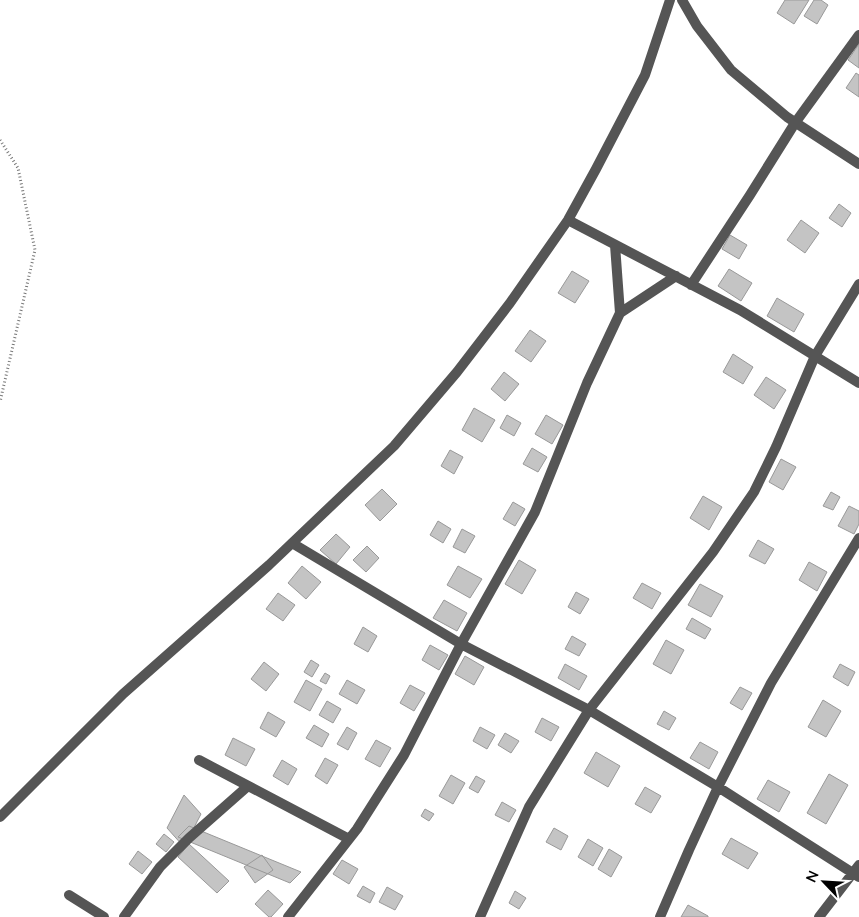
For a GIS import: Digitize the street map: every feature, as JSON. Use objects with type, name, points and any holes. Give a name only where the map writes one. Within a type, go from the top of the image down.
[{"type":"street","points":[[0,817],[123,694],[269,565],[394,446],[457,372],[510,303],[568,220],[645,75],[670,0]]},
{"type":"street","points":[[682,0],[697,26],[731,70],[787,117],[859,164]]},
{"type":"street","points":[[692,285],[795,122],[859,35]]},
{"type":"street","points":[[568,220],[740,310],[859,383]]},
{"type":"street","points":[[288,917],[357,829],[404,755],[461,644],[536,512],[587,383],[620,313],[615,245]]},
{"type":"street","points":[[620,313],[676,276]]},
{"type":"street","points":[[480,917],[528,806],[589,710],[713,552],[754,492],[815,356],[859,284]]},
{"type":"street","points":[[660,917],[688,850],[771,683],[859,538]]},
{"type":"street","points":[[292,543],[461,644],[589,710],[857,872],[819,917]]},
{"type":"street","points":[[199,760],[349,839]]},
{"type":"street","points":[[124,917],[160,867],[189,838],[248,786]]},
{"type":"street","points":[[69,895],[104,917]]},
{"type":"path","points":[[0,140],[18,168],[35,250],[0,402]]},
{"type":"building","points":[[785,0],[809,0],[794,24],[777,13]]},
{"type":"building","points":[[814,0],[821,0],[828,5],[817,24],[804,16]]},
{"type":"building","points":[[859,44],[859,68],[848,60]]},
{"type":"building","points":[[856,73],[859,75],[859,97],[846,88]]},
{"type":"building","points":[[839,204],[851,213],[842,227],[829,218]]},
{"type":"building","points":[[801,220],[819,233],[805,253],[787,240]]},
{"type":"building","points":[[730,235],[747,245],[739,259],[722,249]]},
{"type":"building","points":[[729,269],[752,283],[741,301],[718,286]]},
{"type":"building","points":[[572,271],[589,281],[575,303],[558,293]]},
{"type":"building","points":[[777,298],[804,314],[794,332],[767,316]]},
{"type":"building","points":[[530,330],[546,341],[531,362],[515,351]]},
{"type":"building","points":[[733,354],[753,367],[743,384],[723,372]]},
{"type":"building","points":[[504,372],[519,384],[505,401],[491,389]]},
{"type":"building","points":[[766,377],[786,390],[774,409],[754,395]]},
{"type":"building","points":[[474,408],[495,420],[482,442],[462,430]]},
{"type":"building","points":[[507,415],[521,423],[514,436],[500,428]]},
{"type":"building","points":[[546,415],[563,425],[552,444],[535,434]]},
{"type":"building","points":[[532,448],[547,457],[538,472],[523,464]]},
{"type":"building","points":[[450,450],[463,457],[454,474],[441,466]]},
{"type":"building","points":[[781,459],[796,467],[783,490],[769,482]]},
{"type":"building","points":[[382,489],[397,504],[380,521],[365,505]]},
{"type":"building","points":[[831,492],[840,497],[833,510],[823,506]]},
{"type":"building","points":[[703,496],[722,507],[709,530],[690,518]]},
{"type":"building","points":[[513,502],[525,509],[515,526],[503,519]]},
{"type":"building","points":[[849,506],[859,511],[859,524],[854,534],[838,526]]},
{"type":"building","points":[[438,521],[451,529],[443,543],[430,535]]},
{"type":"building","points":[[462,529],[475,536],[465,553],[453,547]]},
{"type":"building","points":[[336,534],[350,547],[336,564],[320,550]]},
{"type":"building","points":[[758,540],[774,549],[765,564],[749,556]]},
{"type":"building","points":[[367,546],[379,558],[366,572],[353,560]]},
{"type":"building","points":[[519,560],[536,570],[522,594],[505,584]]},
{"type":"building","points":[[809,562],[827,572],[817,591],[799,580]]},
{"type":"building","points":[[302,566],[321,582],[306,599],[288,583]]},
{"type":"building","points":[[458,566],[482,579],[470,598],[447,585]]},
{"type":"building","points":[[642,583],[661,593],[652,609],[633,598]]},
{"type":"building","points":[[700,584],[723,596],[711,617],[688,605]]},
{"type":"building","points":[[576,592],[589,599],[580,614],[568,607]]},
{"type":"building","points":[[278,593],[295,605],[283,621],[266,609]]},
{"type":"building","points":[[444,600],[467,613],[457,631],[433,618]]},
{"type":"building","points":[[692,618],[711,629],[705,639],[686,629]]},
{"type":"building","points":[[363,627],[377,636],[368,652],[354,644]]},
{"type":"building","points":[[572,636],[586,644],[579,656],[565,649]]},
{"type":"building","points":[[666,640],[684,650],[671,674],[653,664]]},
{"type":"building","points":[[430,645],[448,655],[439,670],[422,660]]},
{"type":"building","points":[[465,656],[484,667],[474,685],[455,674]]},
{"type":"building","points":[[311,660],[319,665],[312,677],[304,672]]},
{"type":"building","points":[[264,662],[279,674],[266,691],[251,679]]},
{"type":"building","points":[[565,664],[587,676],[579,690],[558,678]]},
{"type":"building","points":[[840,664],[855,672],[848,686],[833,677]]},
{"type":"building","points":[[325,673],[330,676],[326,684],[320,681]]},
{"type":"building","points":[[306,680],[322,689],[310,711],[294,702]]},
{"type":"building","points":[[347,680],[365,690],[357,704],[339,694]]},
{"type":"building","points":[[410,685],[425,693],[414,711],[400,703]]},
{"type":"building","points":[[740,687],[752,693],[742,710],[730,703]]},
{"type":"building","points":[[823,700],[841,711],[826,737],[808,727]]},
{"type":"building","points":[[327,701],[341,709],[333,723],[319,715]]},
{"type":"building","points":[[664,711],[676,718],[669,730],[657,724]]},
{"type":"building","points":[[268,712],[285,722],[276,737],[260,728]]},
{"type":"building","points":[[542,718],[559,727],[551,741],[535,732]]},
{"type":"building","points":[[314,725],[329,734],[322,747],[306,738]]},
{"type":"building","points":[[347,727],[357,733],[348,750],[337,744]]},
{"type":"building","points":[[480,727],[495,735],[487,749],[473,741]]},
{"type":"building","points":[[505,733],[519,741],[511,753],[498,745]]},
{"type":"building","points":[[233,738],[255,749],[246,766],[225,755]]},
{"type":"building","points":[[376,740],[391,748],[380,767],[365,759]]},
{"type":"building","points":[[700,742],[718,752],[709,769],[690,758]]},
{"type":"building","points":[[596,752],[620,766],[608,787],[584,773]]},
{"type":"building","points":[[325,758],[338,765],[327,784],[315,776]]},
{"type":"building","points":[[282,760],[297,769],[288,785],[273,776]]},
{"type":"building","points":[[829,774],[848,785],[826,824],[807,813]]},
{"type":"building","points":[[451,775],[465,783],[453,804],[439,796]]},
{"type":"building","points":[[476,776],[485,781],[478,793],[469,788]]},
{"type":"building","points":[[768,780],[790,792],[779,812],[757,799]]},
{"type":"building","points":[[645,787],[661,796],[651,813],[635,804]]},
{"type":"building","points":[[184,795],[201,814],[184,847],[167,828]]},
{"type":"building","points":[[502,802],[516,810],[509,822],[495,815]]},
{"type":"building","points":[[425,809],[434,814],[429,821],[421,816]]},
{"type":"building","points":[[189,826],[301,872],[290,883],[178,837]]},
{"type":"building","points":[[554,828],[568,836],[561,850],[546,842]]},
{"type":"building","points":[[164,834],[174,842],[166,852],[156,844]]},
{"type":"building","points":[[731,838],[758,853],[748,869],[722,854]]},
{"type":"building","points":[[588,839],[603,848],[593,866],[578,857]]},
{"type":"building","points":[[189,844],[229,881],[217,893],[178,857]]},
{"type":"building","points":[[609,849],[622,857],[611,877],[598,869]]},
{"type":"building","points":[[138,851],[152,862],[142,874],[129,864]]},
{"type":"building","points":[[262,855],[273,870],[255,883],[244,867]]},
{"type":"building","points":[[342,860],[358,869],[349,884],[333,874]]},
{"type":"building","points":[[363,886],[375,893],[370,903],[357,896]]},
{"type":"building","points":[[387,887],[403,896],[395,910],[379,902]]},
{"type":"building","points":[[268,890],[283,904],[271,917],[255,904]]},
{"type":"building","points":[[515,891],[526,898],[519,909],[509,903]]},
{"type":"building","points":[[688,905],[708,916],[708,917],[681,917]]}]
